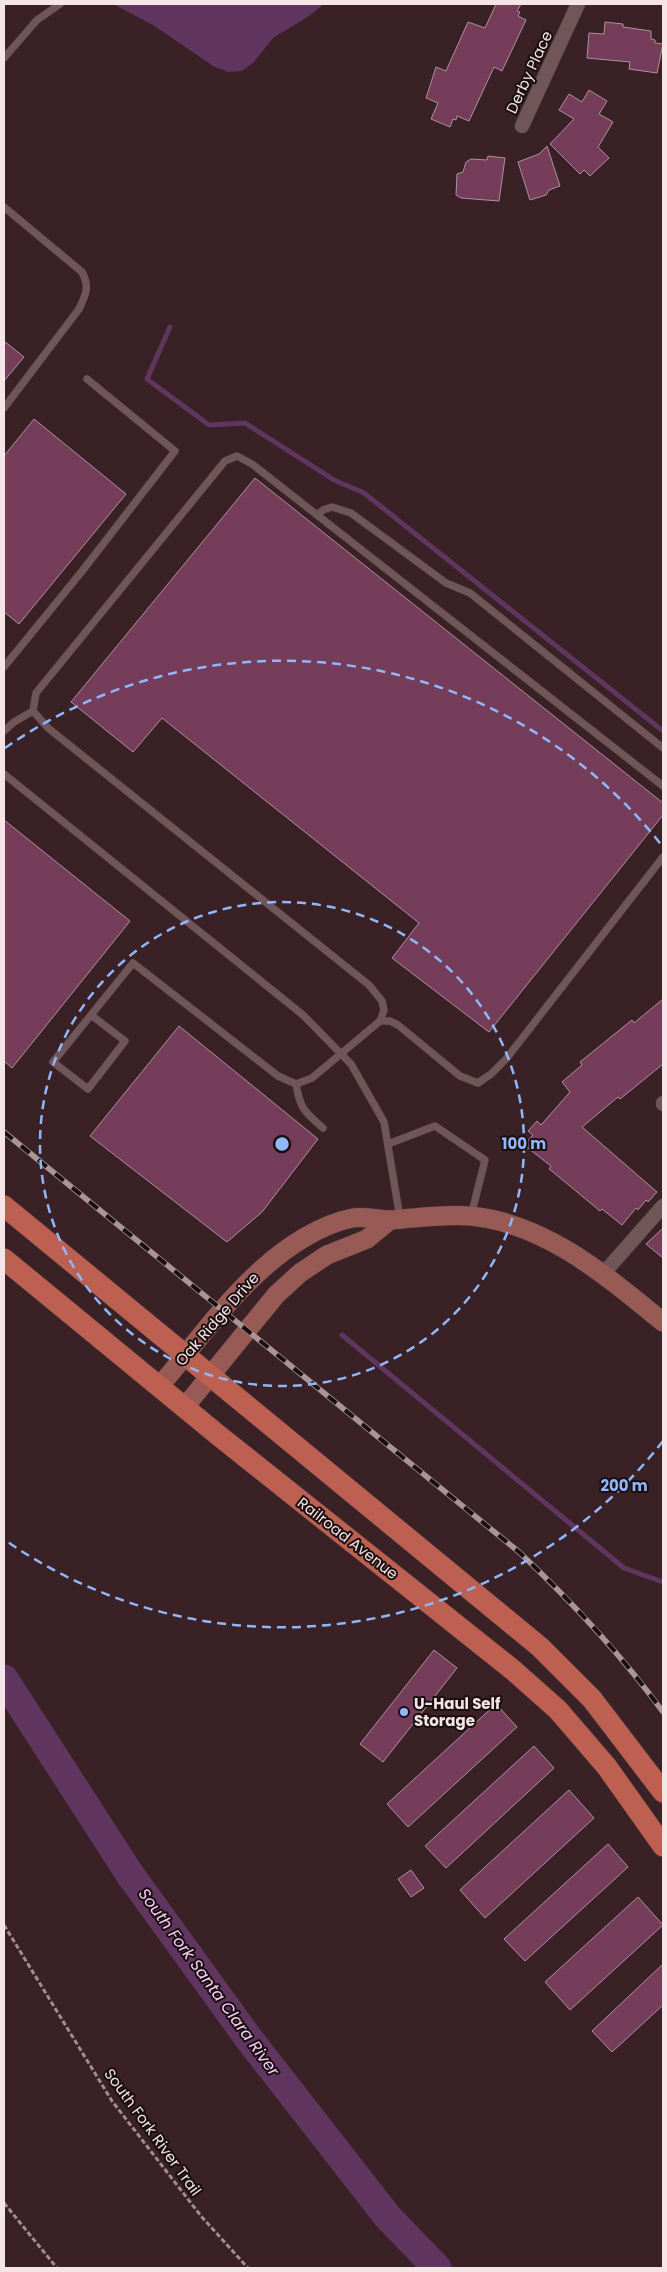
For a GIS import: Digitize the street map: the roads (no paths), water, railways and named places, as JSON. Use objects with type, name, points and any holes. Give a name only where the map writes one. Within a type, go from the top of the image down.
[{"type":"main road","points":[[4,1206],[540,1647],[592,1699],[663,1792]]},
{"type":"main road","name":"Oak Ridge Drive","points":[[158,1387],[241,1290],[262,1269],[288,1249],[318,1230],[354,1218],[395,1219],[428,1215],[471,1216],[532,1233],[563,1247],[603,1274],[663,1322]]},
{"type":"main road","name":"Oak Ridge Drive","points":[[184,1408],[276,1295],[300,1273],[327,1255],[368,1239],[395,1219]]},
{"type":"main road","name":"Railroad Avenue","points":[[4,1259],[184,1408],[513,1670],[558,1710],[606,1767],[663,1846]]},
{"type":"street","name":"Derby Place","points":[[522,126],[578,4]]},
{"type":"street","points":[[603,1274],[663,1206]]},
{"type":"lane","points":[[4,58],[37,20],[60,4]]},
{"type":"lane","points":[[4,207],[82,272],[87,283],[85,296],[79,309],[4,408]]},
{"type":"lane","points":[[5,662],[84,570],[175,451],[87,379]]},
{"type":"lane","points":[[33,711],[36,693],[225,461],[238,456],[252,464],[663,786]]},
{"type":"lane","points":[[317,515],[323,510],[332,507],[352,513],[446,583],[470,594],[663,748]]},
{"type":"lane","points":[[4,731],[14,722],[33,711]]},
{"type":"lane","points":[[33,711],[48,728],[369,985],[382,1001],[384,1010],[380,1021],[341,1054],[312,1078],[296,1084],[278,1076],[133,963],[53,1062],[88,1089],[125,1041],[91,1015]]},
{"type":"lane","points":[[4,774],[303,1015],[351,1064],[384,1122],[395,1219]]},
{"type":"lane","points":[[380,1021],[390,1021],[398,1025],[460,1076],[478,1082],[491,1074],[506,1059],[663,857]]},
{"type":"lane","points":[[296,1084],[304,1112],[323,1128]]},
{"type":"lane","points":[[388,1144],[435,1126],[485,1160],[471,1216]]},
{"type":"waterway","points":[[170,327],[147,379],[209,425],[245,423],[334,480],[364,493],[663,731]]},
{"type":"waterway","points":[[342,1335],[624,1568],[663,1582]]},
{"type":"waterway","name":"South Fork Santa Clara River","points":[[4,1679],[129,1873],[249,2039],[387,2216],[437,2268]]},
{"type":"railway","points":[[4,1132],[519,1552],[595,1629],[630,1669],[663,1712]]},
{"type":"place","name":"U-Haul Self Storage","points":[[404,1712]]}]
